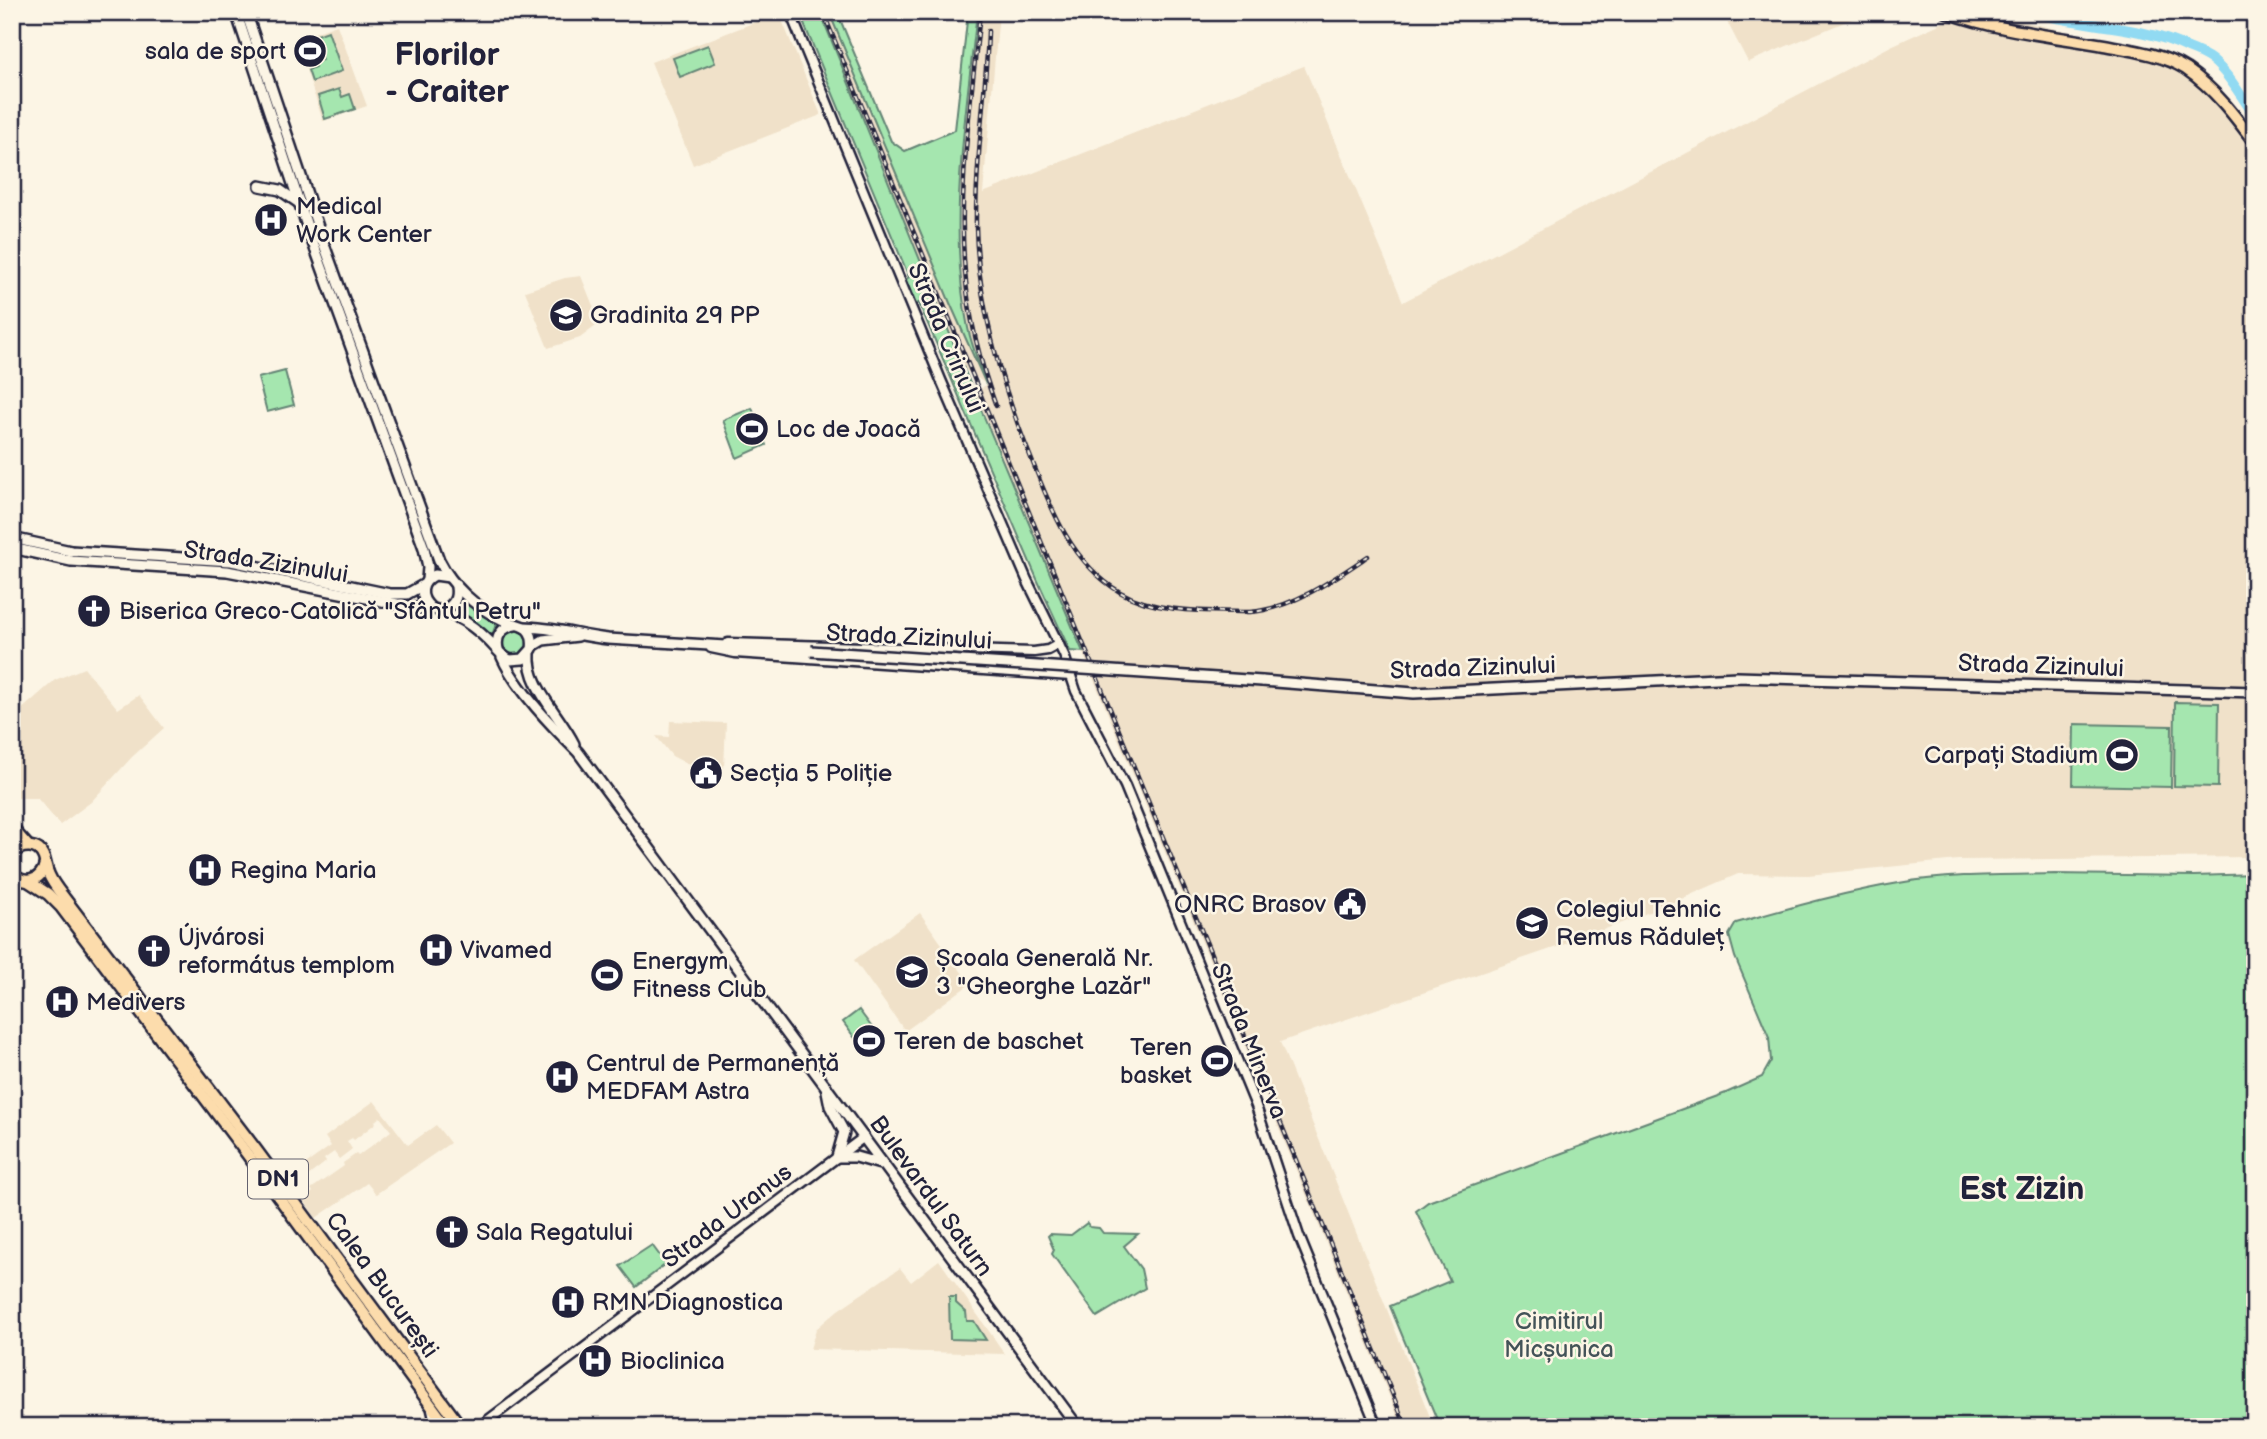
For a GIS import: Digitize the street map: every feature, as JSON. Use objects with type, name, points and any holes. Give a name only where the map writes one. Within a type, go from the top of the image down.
[{"type":"main road","points":[[236,12],[299,203],[424,548],[428,567],[422,598],[431,608],[442,610],[451,606],[455,600],[456,587]]},
{"type":"main road","points":[[246,12],[323,242],[439,560],[456,587],[490,614],[521,626],[532,636],[531,649],[523,659],[514,661],[500,653],[497,639],[501,631],[508,626],[521,626]]},
{"type":"main road","points":[[1947,12],[1973,20],[2119,48],[2171,61],[2191,73],[2216,95],[2255,143]]},
{"type":"main road","points":[[260,186],[280,190],[299,203]]},
{"type":"main road","name":"Strada Zizinului","points":[[12,538],[71,551],[231,561],[390,594],[407,594],[425,582]]},
{"type":"main road","name":"Strada Zizinului","points":[[12,548],[71,561],[227,571],[418,608],[431,608]]},
{"type":"main road","points":[[425,582],[435,575],[449,577]]},
{"type":"main road","name":"Bulevardul Saturn","points":[[442,610],[470,625],[500,653],[511,674],[545,718],[578,752],[1078,1427]]},
{"type":"main road","name":"Strada Zizinului","points":[[521,626],[565,630],[580,635]]},
{"type":"main road","name":"Strada Zizinului","points":[[531,649],[543,640],[580,635],[1414,693],[1737,677],[2255,692]]},
{"type":"main road","name":"Bulevardul Saturn","points":[[531,649],[530,667],[535,681],[578,752]]},
{"type":"main road","name":"DN1","points":[[12,828],[27,846],[39,850],[45,864]]},
{"type":"main road","points":[[12,853],[27,846]]},
{"type":"main road","points":[[20,881],[42,874],[45,864]]},
{"type":"main road","name":"Calea București","points":[[45,864],[58,890],[254,1147],[461,1427]]},
{"type":"main road","name":"DN1","points":[[12,873],[20,881]]},
{"type":"main road","name":"Calea București","points":[[20,881],[48,894],[61,907],[447,1427]]},
{"type":"main road","points":[[825,1086],[830,1107],[844,1132],[837,1157],[856,1157],[886,1166]]},
{"type":"street","name":"Strada Crinului","points":[[790,12],[966,438],[1071,676]]},
{"type":"street","name":"Strada Zizinului","points":[[694,644],[751,642],[1034,652],[1059,645]]},
{"type":"street","name":"Strada Zizinului","points":[[694,644],[735,653],[1071,676]]},
{"type":"street","name":"Strada Minerva","points":[[1071,676],[1076,691],[1125,786],[1251,1095],[1299,1236],[1377,1427]]},
{"type":"street","name":"Strada Uranus","points":[[479,1427],[864,1137]]},
{"type":"street","points":[[425,1395],[436,1427]]},
{"type":"shaded area","points":[[820,12],[829,12],[983,375],[968,329],[961,282],[961,167],[977,12],[999,12],[983,193],[1304,66],[1403,302],[1891,46],[1966,12],[1981,12],[2145,49],[2210,83],[2255,129],[2255,857],[1958,860],[1808,875],[1738,874],[1577,940],[1280,1042],[1434,1427],[1402,1427],[976,394],[986,384],[964,369]]},
{"type":"shaded area","points":[[1722,12],[1869,12],[1748,62]]},
{"type":"shaded area","points":[[779,13],[821,115],[693,165],[651,62]]},
{"type":"shaded area","points":[[337,25],[367,106],[323,121],[296,39]]},
{"type":"shaded area","name":"Gradinita 29 PP","points":[[581,276],[600,323],[580,338],[548,348],[525,291],[565,278]]},
{"type":"shaded area","points":[[84,668],[118,709],[139,695],[164,728],[132,757],[91,802],[60,825],[37,798],[17,798],[12,802],[12,718],[55,680]]},
{"type":"shaded area","points":[[670,721],[726,723],[724,768],[693,767],[672,756],[656,736],[669,737]]},
{"type":"shaded area","name":"Școala Generală Nr. 3 \"Gheorghe Lazăr\"","points":[[920,913],[970,984],[905,1031],[854,960]]},
{"type":"shaded area","points":[[374,1101],[408,1145],[436,1125],[450,1143],[376,1194],[367,1183],[316,1218],[303,1199],[313,1192],[311,1189],[344,1166],[343,1163],[356,1154],[358,1156],[391,1131],[380,1117],[354,1140],[352,1138],[347,1141],[352,1149],[339,1159],[334,1152],[304,1179],[302,1176],[305,1174],[300,1168],[331,1146],[325,1137]]},
{"type":"shaded area","points":[[939,1260],[1005,1354],[810,1349],[816,1329],[838,1310],[900,1268],[911,1282]]},
{"type":"green space","points":[[799,12],[820,12],[964,369],[1083,652],[1070,651],[919,303],[913,305],[904,281],[909,277]]},
{"type":"green space","points":[[829,12],[837,12],[891,141],[905,151],[955,130],[968,12],[977,12],[960,170],[959,250],[968,328],[986,384],[950,303]]},
{"type":"green space","points":[[328,31],[342,71],[312,82],[308,70],[315,67],[314,63],[322,60],[314,36]]},
{"type":"green space","points":[[708,45],[715,63],[680,77],[673,58]]},
{"type":"green space","points":[[339,89],[342,97],[350,94],[355,109],[325,119],[318,96]]},
{"type":"green space","points":[[285,371],[294,405],[267,412],[258,378]]},
{"type":"green space","points":[[752,408],[766,445],[737,458],[723,420]]},
{"type":"green space","points":[[465,600],[501,622],[492,635],[456,612]]},
{"type":"green space","points":[[515,630],[524,634],[528,643],[524,652],[515,656],[506,652],[502,643],[506,634]]},
{"type":"green space","points":[[2175,702],[2219,703],[2218,787],[2174,786]]},
{"type":"green space","name":"Carpați Stadium","points":[[2074,724],[2172,726],[2171,787],[2073,785]]},
{"type":"green space","name":"Cimitirul Micșunica","points":[[2255,874],[2255,1427],[1440,1427],[1390,1306],[1450,1281],[1416,1211],[1428,1202],[1726,1093],[1762,1077],[1771,1061],[1769,1037],[1735,957],[1729,935],[1736,923],[1837,896],[1918,880],[1957,876]]},
{"type":"green space","points":[[859,1010],[882,1041],[866,1053],[843,1022]]},
{"type":"green space","points":[[1087,1223],[1090,1227],[1099,1228],[1103,1233],[1138,1234],[1124,1246],[1141,1269],[1145,1288],[1097,1317],[1052,1254],[1054,1250],[1048,1236],[1071,1235]]},
{"type":"green space","points":[[652,1245],[666,1264],[636,1287],[620,1266]]},
{"type":"green space","points":[[949,1297],[956,1297],[956,1303],[966,1312],[967,1321],[974,1321],[986,1340],[950,1339]]},
{"type":"waterway","points":[[2031,12],[2150,34],[2197,52],[2212,60],[2224,72],[2255,116]]},
{"type":"railway","points":[[823,12],[1406,1427]]},
{"type":"railway","points":[[980,12],[964,175],[963,240],[972,323],[996,406]]},
{"type":"railway","points":[[988,31],[976,202],[981,288],[1011,406],[1056,518],[1077,552],[1104,580],[1135,599],[1167,608],[1217,612],[1250,612],[1281,605],[1312,592],[1368,556]]},
{"type":"place","name":"sala de sport","points":[[310,51]]},
{"type":"place","name":"Medical Work Center","points":[[271,220]]},
{"type":"place","name":"Gradinita 29 PP","points":[[566,315]]},
{"type":"place","name":"Loc de Joacă","points":[[752,429]]},
{"type":"place","name":"Biserica Greco-Catolică \"Sfântul Petru\"","points":[[94,611]]},
{"type":"place","name":"Carpați Stadium","points":[[2122,755]]},
{"type":"place","name":"Secția 5 Poliție","points":[[706,773]]},
{"type":"place","name":"Regina Maria","points":[[205,870]]},
{"type":"place","name":"ONRC Brasov","points":[[1350,904]]},
{"type":"place","name":"Colegiul Tehnic Remus Răduleț","points":[[1532,923]]},
{"type":"place","name":"Vivamed","points":[[436,950]]},
{"type":"place","name":"Újvárosi református templom","points":[[154,951]]},
{"type":"place","name":"Școala Generală Nr. 3 \"Gheorghe Lazăr\"","points":[[912,972]]},
{"type":"place","name":"Energym Fitness Club","points":[[607,975]]},
{"type":"place","name":"Medivers","points":[[62,1002]]},
{"type":"place","name":"Teren de baschet","points":[[869,1041]]},
{"type":"place","name":"Teren basket","points":[[1217,1061]]},
{"type":"place","name":"Centrul de Permanență MEDFAM Astra","points":[[562,1077]]},
{"type":"place","name":"Sala Regatului","points":[[452,1232]]},
{"type":"place","name":"RMN Diagnostica","points":[[568,1302]]},
{"type":"place","name":"Bioclinica","points":[[595,1361]]},
{"type":"district","name":"Florilor - Craiter","points":[[447,74]]},
{"type":"district","name":"Est Zizin","points":[[2022,1189]]}]
